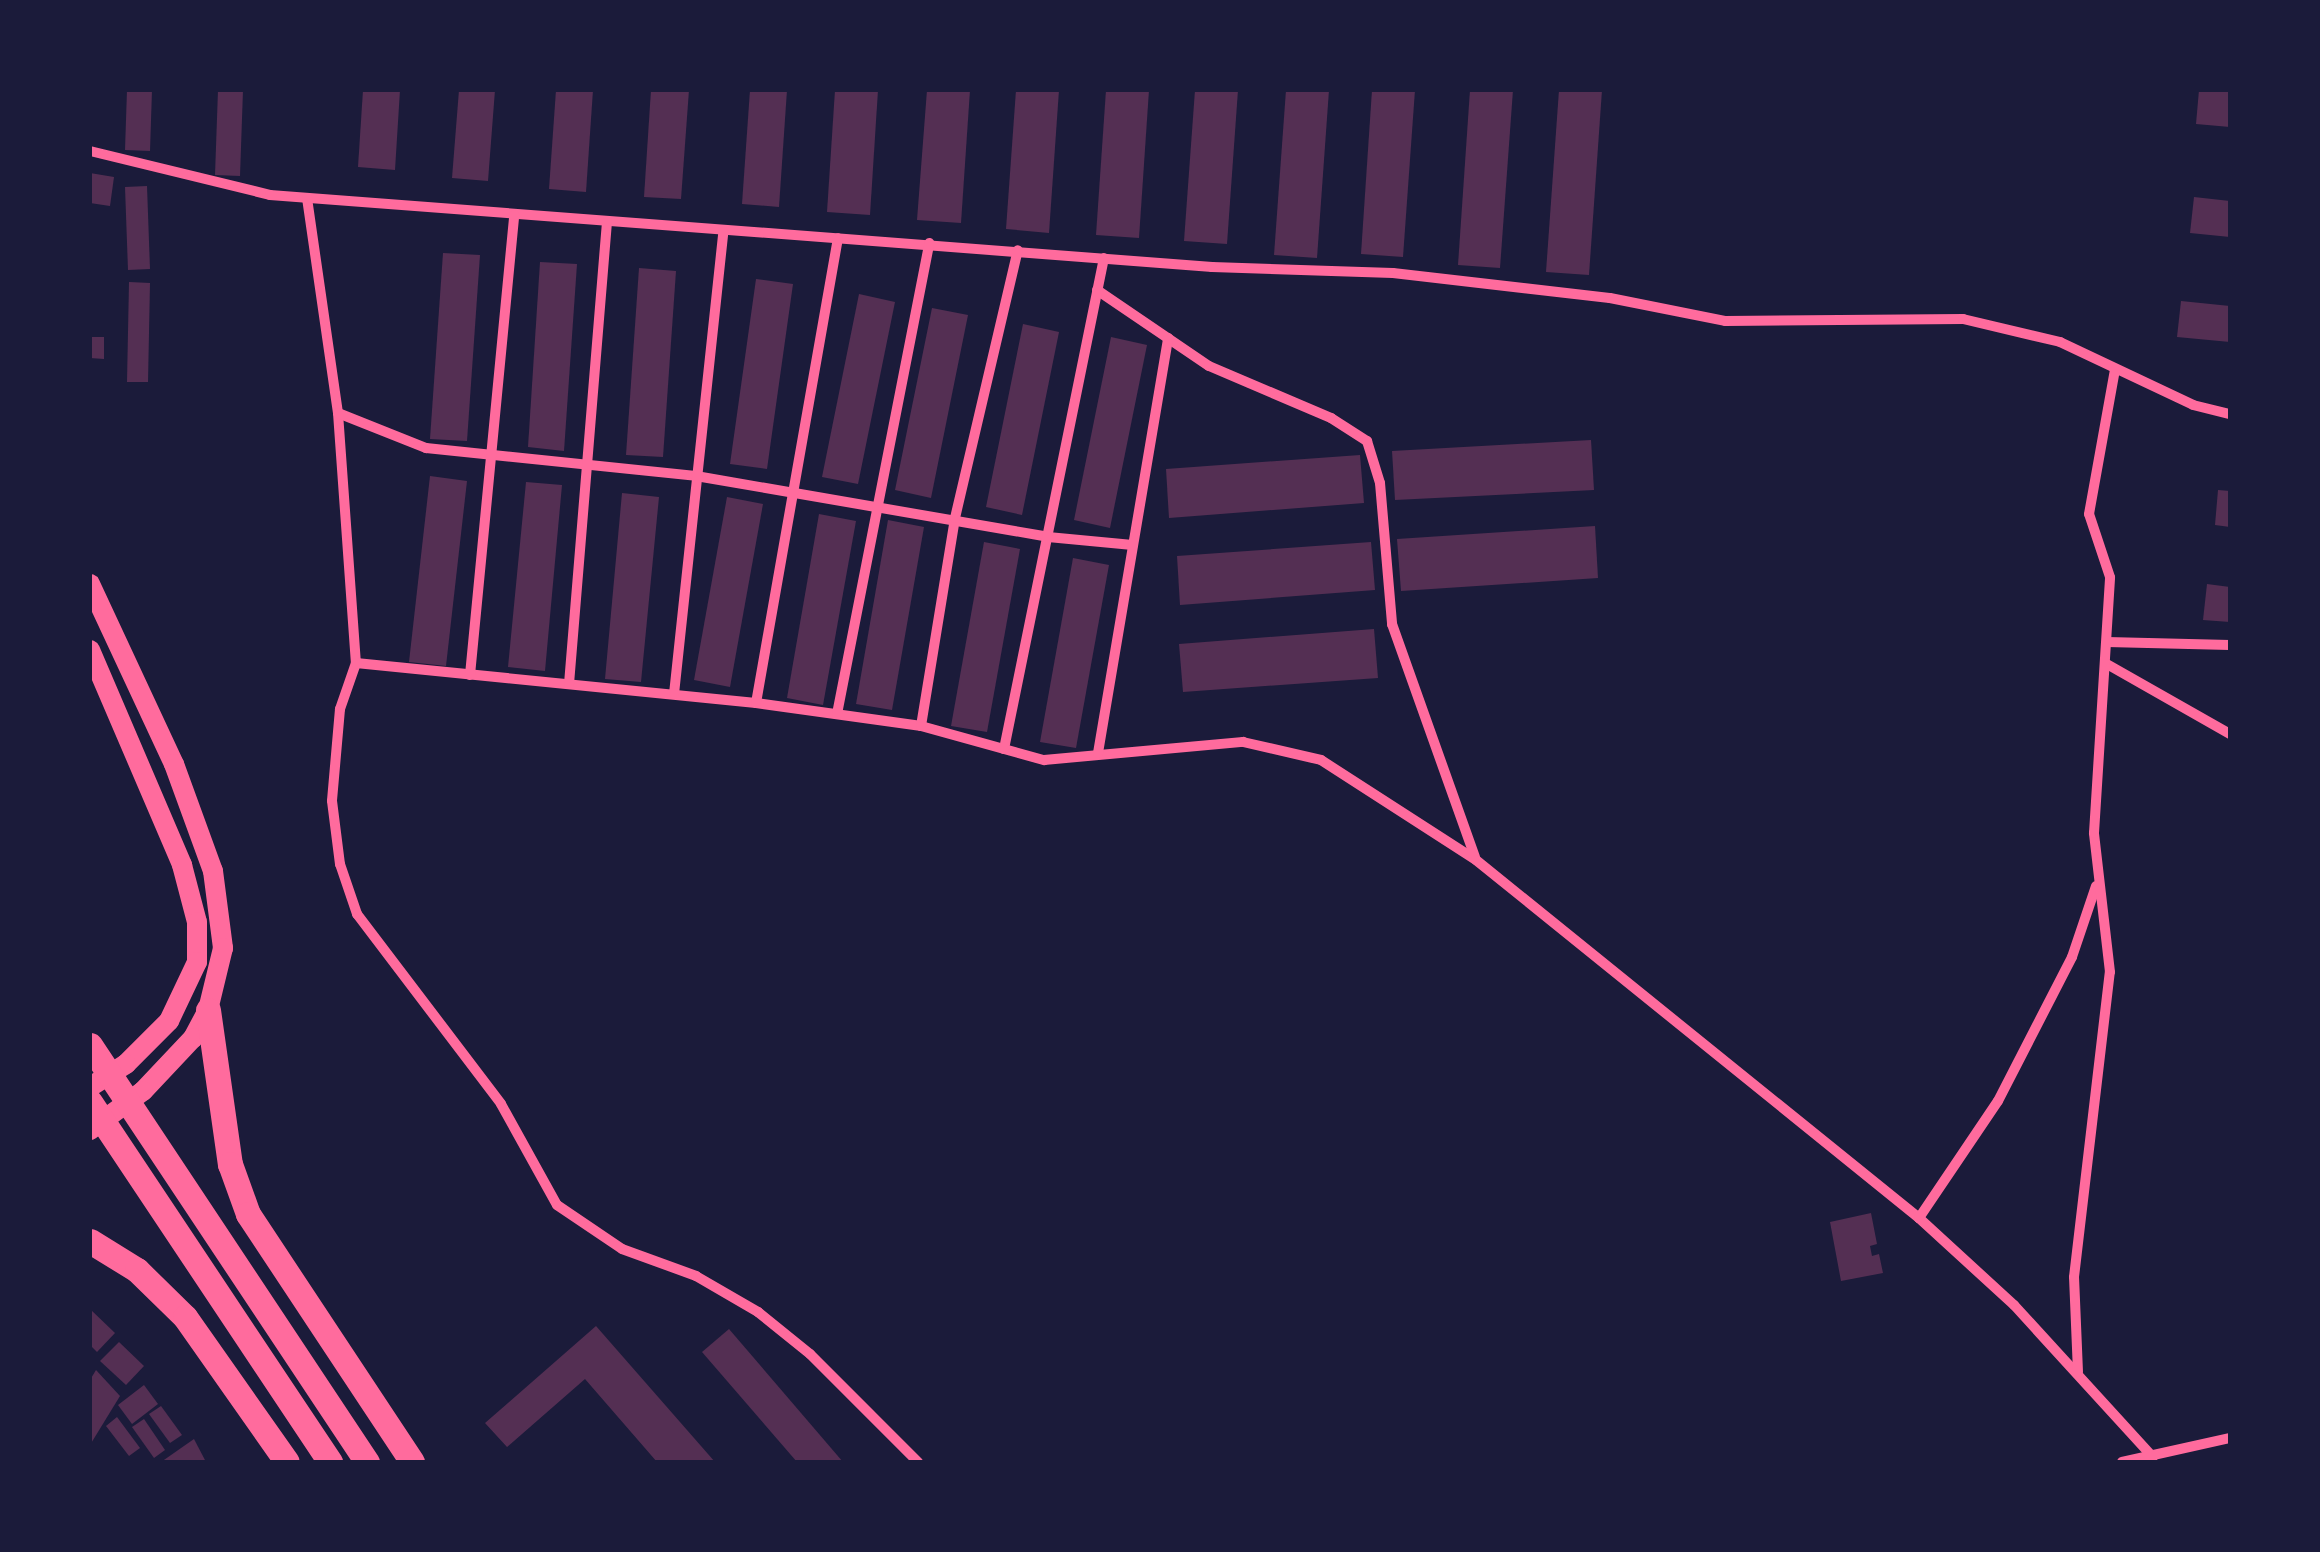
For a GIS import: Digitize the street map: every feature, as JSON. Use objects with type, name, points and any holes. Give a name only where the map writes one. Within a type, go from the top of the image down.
[{"type":"highway","points":[[208,1010],[230,1164],[248,1214],[412,1462]]},
{"type":"highway","points":[[90,1045],[366,1462]]},
{"type":"highway","points":[[90,1102],[330,1462]]},
{"type":"highway","points":[[90,1240],[136,1270],[185,1317],[287,1462]]},
{"type":"main road","points":[[90,584],[174,764],[212,871],[223,948],[208,1010],[193,1038],[143,1091],[90,1130]]},
{"type":"main road","points":[[90,650],[182,864],[197,922],[196,962],[186,993],[126,1064],[90,1087]]},
{"type":"street","points":[[90,151],[307,198],[723,232],[1393,274],[1610,298],[1726,321],[1963,319],[2060,342],[2114,370],[2230,414]]},
{"type":"street","points":[[307,198],[338,413],[356,663],[340,709],[332,800],[340,864],[357,914],[501,1104],[557,1205],[622,1249],[696,1276],[758,1312],[810,1354],[918,1462]]},
{"type":"street","points":[[470,674],[514,215]]},
{"type":"street","points":[[568,684],[607,222]]},
{"type":"street","points":[[674,694],[723,232]]},
{"type":"street","points":[[756,703],[789,489],[838,238]]},
{"type":"street","points":[[837,714],[874,505],[929,242]]},
{"type":"street","points":[[920,726],[955,518],[1018,250]]},
{"type":"street","points":[[1004,749],[1104,258]]},
{"type":"street","points":[[1097,290],[1209,366],[1354,431],[1374,452],[1392,624],[1476,860]]},
{"type":"street","points":[[1098,753],[1168,338]]},
{"type":"street","points":[[2078,1372],[2074,1277],[2110,972],[2094,833],[2110,576],[2089,514],[2114,370]]},
{"type":"street","points":[[338,413],[426,448],[696,476],[789,489],[1048,537],[1133,545]]},
{"type":"street","points":[[2107,642],[2230,645]]},
{"type":"street","points":[[356,663],[837,714],[920,726],[1044,760],[1078,761],[1098,753],[1242,742],[1321,760],[1476,860],[1919,1218],[2078,1372],[2153,1457]]},
{"type":"street","points":[[2104,663],[2230,734]]},
{"type":"street","points":[[1919,1218],[1998,1101],[2072,957],[2098,882]]},
{"type":"street","points":[[2122,1462],[2230,1438]]},
{"type":"building","points":[[127,90],[152,90],[150,151],[125,150]]},
{"type":"building","points":[[218,90],[243,90],[240,176],[215,175]]},
{"type":"building","points":[[363,90],[400,90],[395,170],[358,167]]},
{"type":"building","points":[[459,90],[495,90],[488,181],[452,178]]},
{"type":"building","points":[[556,90],[593,90],[586,192],[549,189]]},
{"type":"building","points":[[651,90],[689,90],[681,199],[644,197]]},
{"type":"building","points":[[750,90],[787,90],[779,207],[742,204]]},
{"type":"building","points":[[835,90],[878,90],[870,215],[827,212]]},
{"type":"building","points":[[927,90],[970,90],[961,223],[917,220]]},
{"type":"building","points":[[1016,90],[1059,90],[1049,233],[1006,229]]},
{"type":"building","points":[[1106,90],[1149,90],[1139,238],[1096,235]]},
{"type":"building","points":[[1195,90],[1238,90],[1227,244],[1184,241]]},
{"type":"building","points":[[1286,90],[1329,90],[1317,258],[1274,255]]},
{"type":"building","points":[[1372,90],[1415,90],[1403,257],[1361,254]]},
{"type":"building","points":[[1470,90],[1513,90],[1500,268],[1458,265]]},
{"type":"building","points":[[1559,90],[1602,90],[1589,275],[1546,272]]},
{"type":"building","points":[[2199,90],[2230,91],[2230,127],[2196,124]]},
{"type":"building","points":[[90,173],[114,177],[110,206],[90,203]]},
{"type":"building","points":[[147,186],[150,269],[128,270],[125,187]]},
{"type":"building","points":[[2194,197],[2230,201],[2230,237],[2190,233]]},
{"type":"building","points":[[443,253],[480,255],[467,441],[430,439]]},
{"type":"building","points":[[540,262],[577,264],[564,451],[528,447]]},
{"type":"building","points":[[639,268],[676,271],[663,457],[626,455]]},
{"type":"building","points":[[756,279],[793,284],[767,469],[730,464]]},
{"type":"building","points":[[129,282],[150,283],[148,382],[127,382]]},
{"type":"building","points":[[859,294],[895,302],[858,484],[822,477]]},
{"type":"building","points":[[2181,301],[2230,306],[2230,342],[2177,337]]},
{"type":"building","points":[[932,308],[968,315],[931,498],[895,490]]},
{"type":"building","points":[[1023,324],[1059,332],[1022,515],[986,507]]},
{"type":"building","points":[[90,337],[104,337],[104,359],[90,358]]},
{"type":"building","points":[[1111,337],[1147,345],[1110,528],[1074,520]]},
{"type":"building","points":[[1591,440],[1594,490],[1395,500],[1392,451]]},
{"type":"building","points":[[1360,455],[1364,503],[1169,518],[1166,469]]},
{"type":"building","points":[[430,476],[467,481],[446,666],[409,662]]},
{"type":"building","points":[[526,482],[562,485],[545,671],[508,667]]},
{"type":"building","points":[[2218,490],[2230,491],[2230,527],[2215,525]]},
{"type":"building","points":[[622,493],[659,497],[641,682],[605,679]]},
{"type":"building","points":[[727,497],[763,504],[730,687],[694,680]]},
{"type":"building","points":[[819,514],[856,521],[823,705],[787,698]]},
{"type":"building","points":[[888,520],[924,527],[892,710],[856,704]]},
{"type":"building","points":[[1595,526],[1598,578],[1401,591],[1397,539]]},
{"type":"building","points":[[984,542],[1020,549],[987,732],[951,726]]},
{"type":"building","points":[[1371,542],[1375,590],[1180,605],[1177,556]]},
{"type":"building","points":[[1073,558],[1109,565],[1076,748],[1040,742]]},
{"type":"building","points":[[2207,584],[2230,587],[2230,622],[2203,620]]},
{"type":"building","points":[[1374,629],[1378,678],[1183,692],[1179,644]]},
{"type":"building","points":[[1871,1213],[1877,1244],[1870,1246],[1872,1256],[1879,1254],[1883,1273],[1841,1281],[1830,1222]]},
{"type":"building","points":[[90,1309],[115,1333],[97,1352],[90,1345]]},
{"type":"building","points":[[596,1326],[715,1462],[657,1462],[585,1379],[507,1447],[485,1423]]},
{"type":"building","points":[[729,1329],[843,1462],[797,1462],[702,1352]]},
{"type":"building","points":[[119,1342],[144,1366],[126,1385],[100,1361]]},
{"type":"building","points":[[96,1370],[120,1396],[90,1445],[90,1380]]},
{"type":"building","points":[[144,1385],[158,1404],[132,1424],[118,1405]]},
{"type":"building","points":[[161,1406],[182,1435],[170,1443],[149,1414]]},
{"type":"building","points":[[117,1417],[140,1448],[129,1456],[106,1426]]},
{"type":"building","points":[[144,1419],[165,1450],[154,1458],[132,1427]]},
{"type":"building","points":[[194,1439],[206,1462],[161,1462]]}]
